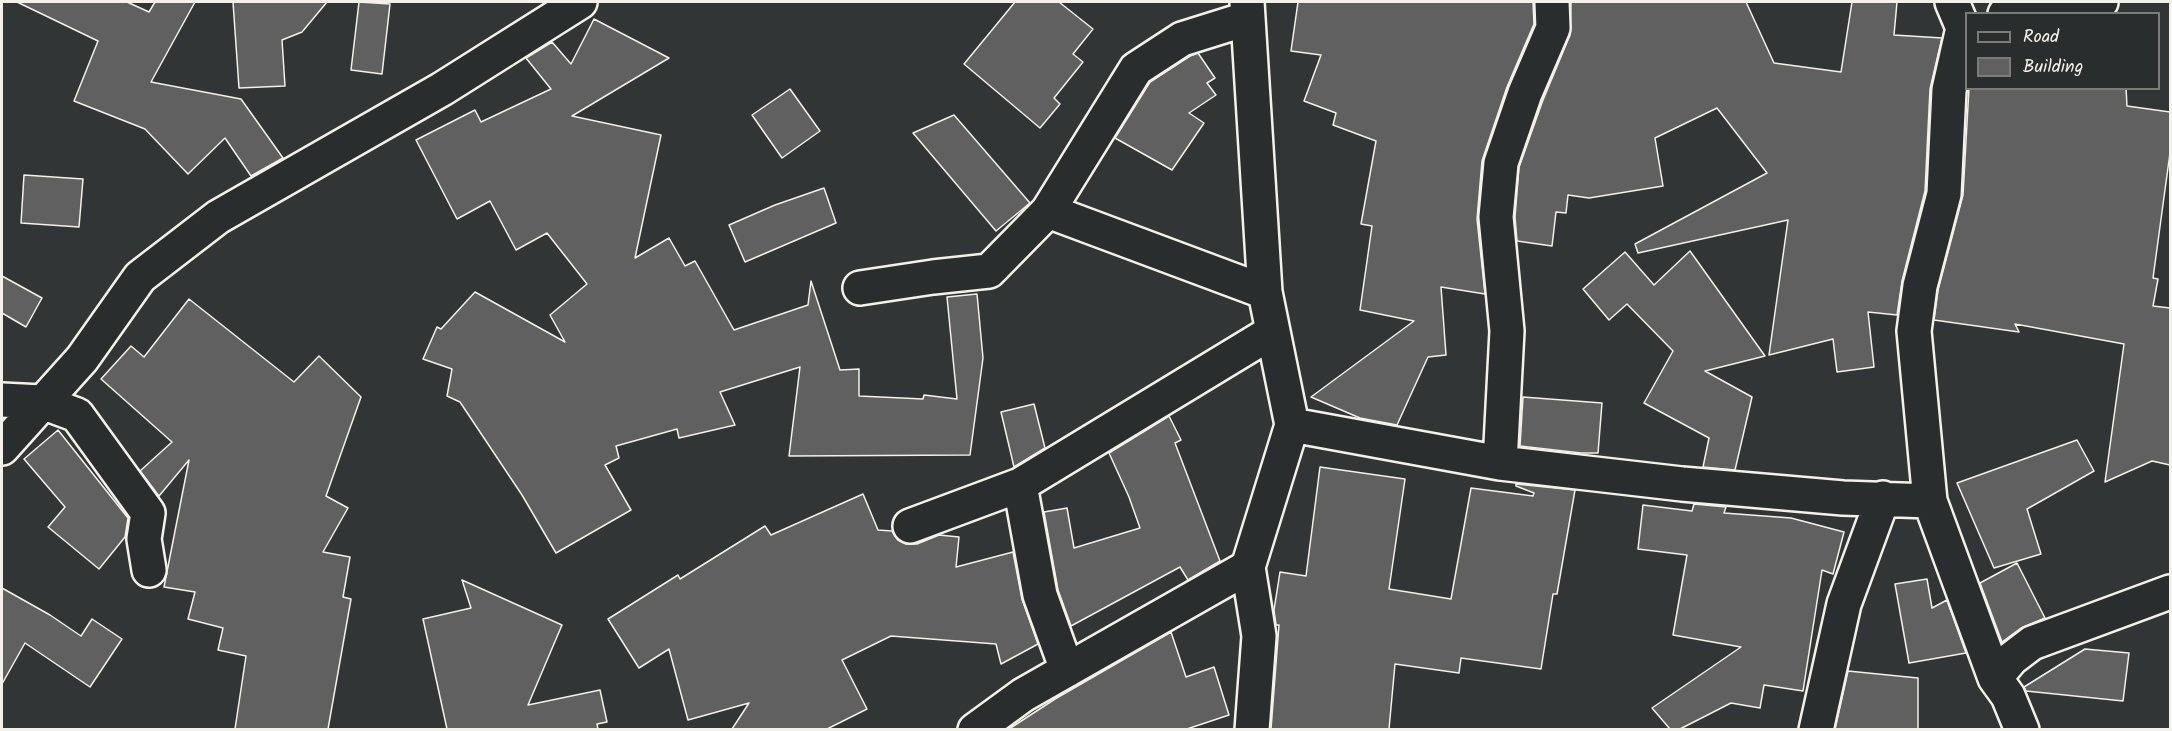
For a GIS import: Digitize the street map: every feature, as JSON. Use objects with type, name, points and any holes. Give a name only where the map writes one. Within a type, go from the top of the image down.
[{"type":"street","points":[[2,448],[82,359],[140,277],[218,217],[442,89],[580,2]]},
{"type":"street","points":[[1500,464],[1507,331],[1496,217],[1501,163],[1525,93],[1553,28],[1552,2]]},
{"type":"street","points":[[2011,12],[2022,8],[2101,2]]},
{"type":"street","points":[[860,288],[989,271],[1048,211],[1136,69],[1182,39],[1247,10],[1265,292],[1292,425],[1248,567],[1259,636],[1252,729]]},
{"type":"street","points":[[1961,19],[1949,90],[1944,194],[1920,286],[1914,331],[1930,501],[1995,678],[2008,696],[2022,729]]},
{"type":"street","points":[[1048,211],[1265,292]]},
{"type":"street","points":[[910,526],[1020,485],[1272,332]]},
{"type":"street","points":[[2,400],[42,402],[77,415],[148,513],[144,539],[149,570]]},
{"type":"street","points":[[1292,425],[1500,464],[1682,484],[1843,498],[1930,501]]},
{"type":"street","points":[[1020,485],[1040,595],[1066,670]]},
{"type":"street","points":[[1816,729],[1844,604],[1883,498]]},
{"type":"street","points":[[975,729],[1023,695],[1248,567]]},
{"type":"street","points":[[1995,678],[2012,659],[2032,643],[2170,592]]},
{"type":"building","points":[[17,2],[127,2],[149,12],[155,2],[195,2],[151,82],[241,99],[283,158],[251,176],[225,138],[188,174],[145,129],[74,101],[98,41]]},
{"type":"building","points":[[233,2],[327,2],[302,32],[282,40],[285,86],[239,88]]},
{"type":"building","points":[[359,2],[390,4],[382,74],[351,70]]},
{"type":"building","points":[[1015,2],[1059,2],[1093,29],[1073,54],[1083,62],[1054,98],[1060,104],[1040,128],[964,64]]},
{"type":"building","points":[[1298,2],[1533,2],[1534,24],[1507,87],[1482,161],[1477,219],[1485,294],[1441,287],[1446,355],[1428,357],[1397,425],[1360,418],[1311,397],[1414,321],[1360,310],[1372,226],[1361,224],[1376,141],[1333,125],[1336,113],[1304,101],[1321,55],[1291,51]]},
{"type":"building","points":[[1571,2],[1746,2],[1774,63],[1841,72],[1852,2],[1897,2],[1894,35],[1942,38],[1930,89],[1925,191],[1902,281],[1897,315],[1868,312],[1874,367],[1837,372],[1833,339],[1769,355],[1788,220],[1638,253],[1635,244],[1767,173],[1717,108],[1655,138],[1663,186],[1589,198],[1568,195],[1566,213],[1556,212],[1552,246],[1517,241],[1515,217],[1519,167],[1570,35]]},
{"type":"building","points":[[594,19],[669,58],[572,116],[661,135],[635,258],[669,238],[685,266],[695,261],[734,330],[808,305],[811,281],[840,370],[859,369],[859,396],[923,399],[924,395],[957,399],[947,297],[977,294],[983,358],[970,455],[789,456],[800,367],[720,392],[735,425],[679,438],[677,429],[616,446],[619,458],[605,465],[631,510],[556,553],[522,495],[460,402],[447,396],[452,369],[423,359],[437,327],[441,329],[475,292],[565,342],[550,315],[587,284],[547,233],[516,250],[490,201],[457,219],[416,140],[475,110],[481,122],[551,89],[526,58],[552,42],[571,64]]},
{"type":"building","points":[[1198,53],[1215,78],[1207,83],[1216,95],[1189,113],[1204,123],[1172,170],[1115,138],[1150,82]]},
{"type":"building","points":[[790,89],[820,131],[782,158],[752,115]]},
{"type":"building","points":[[1969,90],[2126,90],[2127,106],[2170,112],[2170,153],[2153,278],[2158,279],[2153,306],[2170,308],[2170,465],[2152,461],[2105,482],[2124,344],[2015,324],[2019,332],[1934,320],[1938,290],[1963,195]]},
{"type":"building","points":[[954,115],[1030,203],[996,231],[913,133]]},
{"type":"building","points":[[24,175],[83,179],[79,227],[21,223]]},
{"type":"building","points":[[824,188],[836,223],[745,262],[729,225],[775,205]]},
{"type":"building","points":[[1690,251],[1765,356],[1705,371],[1752,397],[1735,470],[1703,467],[1709,438],[1644,403],[1673,351],[1627,304],[1609,320],[1583,289],[1625,252],[1654,285]]},
{"type":"building","points":[[2,276],[42,298],[26,327],[2,313]]},
{"type":"building","points":[[189,299],[294,382],[319,356],[361,397],[326,496],[348,508],[323,552],[350,557],[343,597],[351,599],[328,729],[235,729],[246,656],[218,650],[223,628],[188,619],[195,592],[164,587],[189,460],[159,496],[140,471],[172,442],[101,379],[131,346],[144,357]]},
{"type":"building","points":[[1523,397],[1602,403],[1598,453],[1520,446]]},
{"type":"building","points":[[1034,404],[1045,448],[1014,467],[1001,412]]},
{"type":"building","points":[[1169,416],[1181,440],[1175,443],[1220,561],[1188,580],[1180,567],[1071,626],[1058,590],[1044,512],[1067,508],[1074,548],[1140,528],[1109,453]]},
{"type":"building","points":[[58,430],[128,518],[125,537],[99,569],[48,527],[65,507],[24,459]]},
{"type":"building","points":[[2077,440],[2094,471],[2027,509],[2041,554],[1994,568],[1957,483]]},
{"type":"building","points":[[1320,467],[1405,479],[1389,589],[1451,599],[1471,488],[1533,496],[1534,493],[1516,484],[1575,490],[1557,594],[1553,594],[1541,669],[1461,658],[1459,673],[1395,664],[1389,729],[1271,729],[1279,625],[1276,625],[1274,610],[1280,572],[1306,576]]},
{"type":"building","points":[[863,494],[878,530],[892,531],[898,540],[906,544],[917,544],[939,535],[959,537],[956,567],[1013,552],[1022,599],[1038,644],[1001,664],[996,644],[891,636],[842,660],[867,709],[827,729],[732,729],[749,703],[688,720],[669,649],[639,668],[608,619],[678,575],[680,579],[765,526],[771,535]]},
{"type":"building","points":[[1694,504],[1726,507],[1724,513],[1791,518],[1844,532],[1833,574],[1822,570],[1803,691],[1764,685],[1760,708],[1731,703],[1680,729],[1670,729],[1652,708],[1741,647],[1673,635],[1687,555],[1638,549],[1643,505],[1692,511]]},
{"type":"building","points":[[2017,563],[2045,618],[2021,628],[2002,642],[1980,583]]},
{"type":"building","points":[[1927,579],[1932,608],[1947,600],[1966,653],[1909,663],[1895,584]]},
{"type":"building","points":[[462,580],[562,625],[528,705],[600,690],[607,722],[597,724],[598,729],[447,729],[423,619],[471,608]]},
{"type":"building","points":[[2,588],[50,615],[81,636],[92,619],[122,639],[90,687],[25,643],[2,684]]},
{"type":"building","points":[[1171,632],[1186,677],[1214,667],[1229,715],[1187,729],[1009,729],[1055,699]]},
{"type":"building","points":[[2085,649],[2129,653],[2123,701],[2026,691],[2024,687]]},
{"type":"building","points":[[1848,671],[1918,678],[1918,729],[1835,729]]}]
